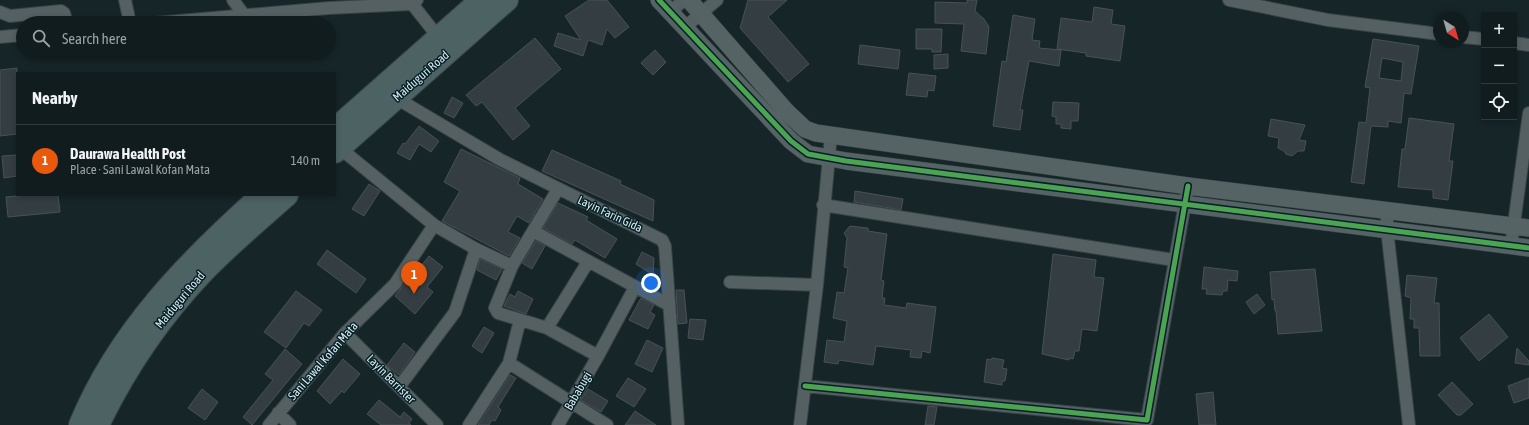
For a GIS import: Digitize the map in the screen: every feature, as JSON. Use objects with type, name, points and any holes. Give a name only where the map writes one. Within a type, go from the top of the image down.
[{"type":"highway","name":"Maiduguri Road","points":[[336,143],[438,38],[481,0]]},
{"type":"highway","name":"Maiduguri Road","points":[[336,143],[396,98],[507,0]]},
{"type":"highway","name":"Maiduguri Road","points":[[80,425],[104,377],[143,317],[202,249],[261,196]]},
{"type":"highway","name":"Maiduguri Road","points":[[98,425],[120,382],[157,326],[182,296],[226,250],[286,196]]},
{"type":"street","points":[[125,0],[128,16]]},
{"type":"street","points":[[233,0],[244,15]]},
{"type":"street","points":[[684,0],[665,6],[791,141],[808,154],[828,158],[1183,205],[1387,229],[1529,248]]},
{"type":"street","points":[[689,0],[786,111],[805,129],[816,133],[1188,186],[1387,209],[1522,227]]},
{"type":"street","points":[[684,28],[717,0]]},
{"type":"street","points":[[1228,0],[1328,20],[1433,33]]},
{"type":"street","points":[[233,16],[326,4],[413,1],[438,38]]},
{"type":"street","points":[[0,12],[10,16],[62,10],[65,16]]},
{"type":"street","points":[[0,37],[16,36]]},
{"type":"street","points":[[1469,38],[1481,39]]},
{"type":"street","points":[[1517,43],[1529,45]]},
{"type":"street","name":"Layin Farin Gida","points":[[396,98],[499,159],[662,240],[665,246],[678,425]]},
{"type":"street","points":[[1511,246],[1522,227],[1529,113]]},
{"type":"street","points":[[800,425],[817,285],[823,205],[831,135]]},
{"type":"street","points":[[336,143],[434,225],[476,249],[512,266]]},
{"type":"street","points":[[804,386],[1148,423],[1183,205],[1188,186]]},
{"type":"street","points":[[558,189],[512,266],[495,308],[498,314],[547,328],[598,356]]},
{"type":"street","points":[[823,205],[1174,260]]},
{"type":"street","points":[[1387,209],[1387,229],[1409,425]]},
{"type":"street","name":"Sani Lawal Kofan Mata","points":[[268,425],[345,333],[395,284],[434,225]]},
{"type":"street","points":[[533,231],[669,305]]},
{"type":"street","points":[[400,387],[455,312],[476,249]]},
{"type":"street","points":[[547,328],[588,262]]},
{"type":"street","points":[[730,282],[817,285]]},
{"type":"street","name":"Bababugi","points":[[558,425],[572,403],[635,287]]},
{"type":"street","points":[[469,425],[509,364],[520,320]]},
{"type":"street","name":"Layin Barrister","points":[[345,333],[437,425]]},
{"type":"street","points":[[509,364],[607,425]]},
{"type":"street","points":[[278,413],[290,425]]},
{"type":"building","points":[[589,0],[607,0],[629,27],[615,38],[607,29],[602,45],[588,40],[583,56],[554,46],[558,33],[581,40],[565,16]]},
{"type":"building","points":[[748,0],[787,0],[768,17],[809,64],[788,82],[740,28]]},
{"type":"building","points":[[967,0],[977,0],[975,11],[984,19],[989,27],[986,54],[961,51],[964,24],[935,23],[935,2],[967,3]]},
{"type":"building","points":[[1094,7],[1113,10],[1111,24],[1125,26],[1120,61],[1086,56],[1086,53],[1057,49],[1061,18],[1092,22]]},
{"type":"building","points":[[1013,15],[1035,19],[1032,40],[1040,41],[1039,48],[1061,50],[1059,66],[1029,61],[1020,110],[1023,110],[1020,130],[993,126],[1002,61],[1006,62]]},
{"type":"building","points":[[916,29],[942,29],[941,52],[932,52],[932,49],[916,49]]},
{"type":"building","points":[[535,38],[561,69],[515,108],[530,126],[513,140],[482,102],[476,106],[466,95]]},
{"type":"building","points":[[1373,39],[1419,46],[1411,94],[1404,93],[1401,123],[1388,121],[1388,127],[1371,126],[1364,184],[1351,182],[1359,122],[1366,123],[1370,88],[1365,87]],"holes":[[[1382,58],[1403,62],[1401,81],[1379,78]]]},
{"type":"building","points":[[860,45],[900,50],[898,69],[858,64]]},
{"type":"building","points":[[655,50],[666,62],[653,75],[641,63]]},
{"type":"building","points":[[948,54],[948,68],[934,69],[934,55]]},
{"type":"building","points":[[17,68],[16,134],[0,136],[0,70]]},
{"type":"building","points":[[909,73],[936,76],[934,91],[928,90],[927,97],[906,95]]},
{"type":"building","points":[[452,97],[463,103],[454,118],[444,113]]},
{"type":"building","points":[[1053,102],[1079,103],[1078,121],[1071,121],[1071,129],[1061,128],[1061,124],[1056,124],[1056,117],[1052,116]]},
{"type":"building","points":[[1409,118],[1454,124],[1449,161],[1453,161],[1448,200],[1433,198],[1433,190],[1398,187],[1402,149],[1405,149]]},
{"type":"building","points":[[1271,119],[1305,125],[1299,140],[1306,141],[1304,151],[1298,151],[1292,156],[1286,154],[1278,148],[1279,138],[1268,136]]},
{"type":"building","points":[[419,126],[439,141],[431,152],[419,144],[410,160],[397,153],[403,143],[405,144]]},
{"type":"building","points":[[461,149],[520,178],[518,184],[543,199],[529,223],[517,216],[508,232],[520,238],[509,256],[442,221],[460,191],[444,182]]},
{"type":"building","points":[[552,150],[621,181],[620,184],[654,200],[653,221],[542,171]]},
{"type":"building","points":[[16,155],[16,176],[4,178],[2,156]]},
{"type":"building","points":[[369,184],[380,191],[364,216],[352,209]]},
{"type":"building","points":[[855,191],[903,199],[901,210],[854,202]]},
{"type":"building","points":[[58,196],[60,212],[8,217],[6,197]]},
{"type":"building","points":[[558,203],[588,217],[586,220],[617,239],[605,258],[575,240],[572,244],[543,228]]},
{"type":"building","points":[[850,226],[868,228],[868,231],[887,234],[881,280],[884,281],[882,298],[885,298],[884,305],[906,308],[907,303],[936,307],[930,353],[922,351],[921,358],[910,357],[911,350],[876,346],[873,365],[839,360],[838,364],[824,362],[827,340],[844,342],[847,321],[833,318],[837,292],[844,293],[848,268],[844,267],[847,238],[844,233]]},
{"type":"building","points":[[536,241],[545,246],[532,269],[522,263]]},
{"type":"building","points":[[327,250],[366,279],[356,293],[317,264]]},
{"type":"building","points":[[642,252],[654,258],[653,275],[636,264]]},
{"type":"building","points":[[1053,254],[1096,260],[1094,277],[1104,278],[1097,331],[1082,329],[1079,351],[1075,351],[1073,359],[1069,358],[1069,360],[1042,354]]},
{"type":"building","points":[[429,256],[443,267],[427,287],[433,292],[415,314],[395,296],[413,272],[415,274]]},
{"type":"building","points":[[480,259],[502,269],[496,280],[477,270]]},
{"type":"building","points":[[1204,267],[1238,271],[1237,281],[1228,280],[1227,291],[1223,291],[1222,295],[1206,294],[1207,289],[1202,289]]},
{"type":"building","points":[[1315,269],[1322,331],[1278,334],[1274,299],[1272,300],[1270,272]]},
{"type":"building","points":[[1407,275],[1437,278],[1434,303],[1439,303],[1440,356],[1420,356],[1419,328],[1414,328],[1414,319],[1410,319],[1411,298],[1405,296]]},
{"type":"building","points":[[676,290],[684,290],[687,323],[678,324]]},
{"type":"building","points":[[296,291],[322,310],[309,326],[304,323],[286,348],[264,332]]},
{"type":"building","points":[[518,291],[533,299],[526,314],[504,306],[510,294],[515,297]]},
{"type":"building","points":[[1257,294],[1265,305],[1254,314],[1246,302]]},
{"type":"building","points":[[641,298],[654,305],[650,312],[655,315],[648,329],[629,320]]},
{"type":"building","points":[[1489,314],[1508,337],[1479,361],[1460,338]]},
{"type":"building","points":[[690,319],[706,320],[703,340],[688,338]]},
{"type":"building","points":[[484,327],[494,333],[482,353],[472,346]]},
{"type":"building","points":[[647,340],[663,348],[652,372],[635,364]]},
{"type":"building","points":[[404,343],[415,352],[399,375],[387,365]]},
{"type":"building","points":[[1517,348],[1529,361],[1529,365],[1515,363]]},
{"type":"building","points":[[285,349],[302,364],[252,425],[243,417],[273,380],[265,374]]},
{"type":"building","points":[[992,358],[1004,360],[1002,368],[1007,369],[1005,381],[1002,381],[1002,385],[984,382],[987,359],[991,360]]},
{"type":"building","points":[[343,359],[360,374],[344,393],[342,391],[330,404],[317,391]]},
{"type":"building","points":[[510,375],[516,378],[498,407],[501,410],[495,421],[492,420],[489,425],[478,425]]},
{"type":"building","points":[[628,378],[646,389],[634,407],[616,396]]},
{"type":"building","points":[[1529,378],[1529,398],[1514,403],[1508,386]]},
{"type":"building","points":[[1452,382],[1473,404],[1461,415],[1457,415],[1438,395]]},
{"type":"building","points":[[202,389],[218,402],[205,420],[188,408]]},
{"type":"building","points":[[588,389],[608,401],[601,412],[581,400]]},
{"type":"building","points":[[1213,392],[1216,425],[1199,425],[1196,394]]},
{"type":"building","points":[[379,400],[400,417],[404,412],[412,419],[409,423],[411,425],[381,425],[367,414]]},
{"type":"building","points":[[928,406],[937,407],[934,425],[925,425]]},
{"type":"building","points":[[635,411],[656,425],[625,425]]},
{"type":"cycle path","points":[[659,0],[791,141],[808,154],[846,161],[1529,248]]},
{"type":"cycle path","points":[[805,386],[1147,420],[1188,186]]},
{"type":"place","name":"Daurawa Health Post","points":[[414,294]]}]
